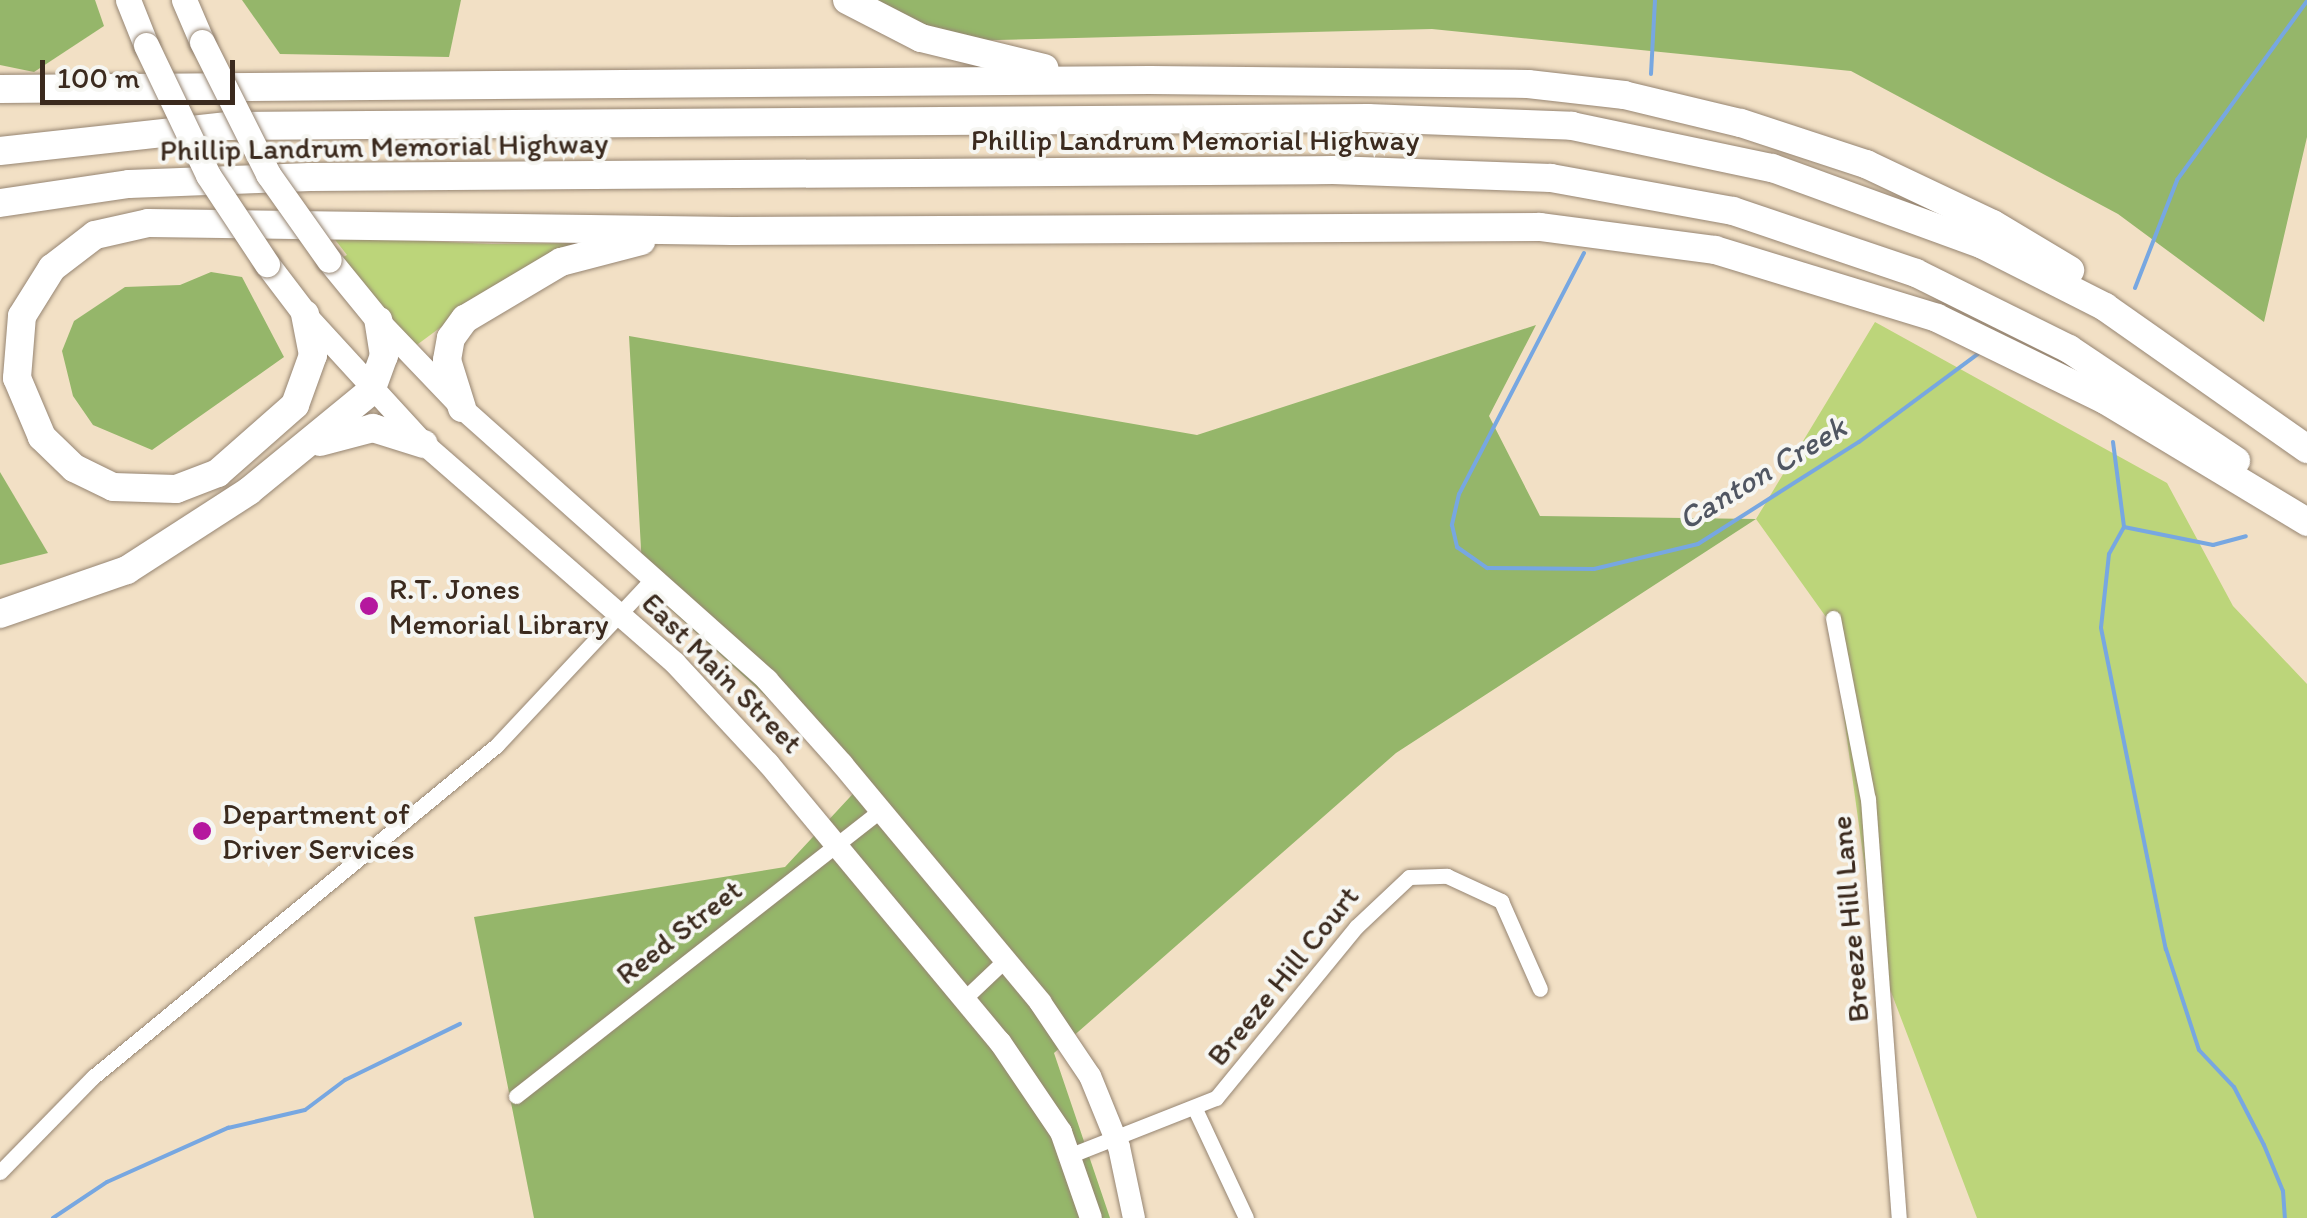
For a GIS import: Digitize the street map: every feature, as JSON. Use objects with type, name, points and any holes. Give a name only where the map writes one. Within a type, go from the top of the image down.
[{"type":"highway","points":[[847,0],[921,38],[1012,64],[1150,80]]},
{"type":"highway","points":[[0,89],[1150,80],[1528,84],[1624,95],[1741,123],[1866,164],[1993,224],[2078,276],[2198,368]]},
{"type":"highway","name":"Phillip Landrum Memorial Highway","points":[[0,151],[228,126],[1368,118],[1572,126],[1772,168],[1927,221],[2105,307],[2198,368],[2307,449]]},
{"type":"highway","name":"Phillip Landrum Memorial Highway","points":[[0,203],[129,184],[310,176],[1333,170],[1551,178],[1732,211],[1916,273],[2108,372],[2307,519]]},
{"type":"highway","points":[[305,314],[313,355],[296,405],[218,473],[176,489],[112,487],[74,468],[42,437],[17,378],[17,338],[31,296],[66,255],[112,228],[372,224],[732,231],[1540,227],[1715,250],[1845,285],[1997,344],[2105,400],[2307,519]]},
{"type":"highway","points":[[462,408],[448,360],[451,338],[464,319],[494,298],[561,262],[614,246],[732,231]]},
{"type":"highway","points":[[0,614],[57,599],[155,555],[296,453],[371,391],[384,356],[378,320]]},
{"type":"highway","points":[[296,453],[373,428],[424,444]]},
{"type":"main road","name":"East Main Street","points":[[128,0],[208,175],[305,314],[371,391],[424,444],[689,677],[836,844],[964,999],[1071,1155],[1091,1218]]},
{"type":"main road","name":"East Main Street","points":[[184,0],[268,174],[329,260],[378,320],[462,408],[767,680],[1003,962],[1090,1076],[1115,1138],[1134,1218]]},
{"type":"street","points":[[0,1172],[93,1077],[497,745],[623,617],[654,577]]},
{"type":"street","name":"Breeze Hill Lane","points":[[1833,618],[1868,799],[1899,1218]]},
{"type":"street","name":"Reed Street","points":[[516,1096],[878,812]]},
{"type":"street","name":"Breeze Hill Court","points":[[1071,1155],[1195,1109],[1234,1081],[1356,927],[1409,877],[1447,876],[1501,901],[1540,989]]},
{"type":"street","points":[[964,999],[1003,962]]},
{"type":"street","points":[[1195,1109],[1246,1218]]},
{"type":"green space","points":[[0,0],[95,0],[104,26],[34,72],[0,65]]},
{"type":"green space","points":[[242,0],[461,0],[449,57],[280,54]]},
{"type":"green space","points":[[861,0],[2307,0],[2307,137],[2264,322],[2118,214],[1851,71],[1432,29],[917,42]]},
{"type":"green space","points":[[333,237],[492,244],[592,243],[510,276],[414,347],[341,258],[347,255]]},
{"type":"green space","points":[[211,272],[242,277],[284,357],[152,450],[93,425],[73,396],[62,351],[74,321],[125,287],[180,285]]},
{"type":"green space","points":[[1875,322],[2167,483],[2233,606],[2307,684],[2307,1218],[1977,1218],[1877,955],[1831,624],[1756,519]]},
{"type":"green space","points":[[1536,325],[1489,416],[1540,516],[1756,519],[1396,753],[1054,1053],[1110,1218],[534,1218],[474,917],[785,867],[862,784],[643,584],[629,336],[1197,435]]},
{"type":"green space","points":[[0,472],[48,553],[0,565]]},
{"type":"waterway","name":"Canton Creek","points":[[1651,74],[1655,0]]},
{"type":"waterway","points":[[2135,288],[2177,180],[2307,1]]},
{"type":"waterway","name":"Canton Creek","points":[[1584,253],[1459,494],[1452,525],[1457,547],[1487,568],[1594,569],[1698,544],[1859,442],[1978,354]]},
{"type":"waterway","name":"Canton Creek","points":[[2113,442],[2124,527],[2109,554],[2101,628],[2166,949],[2199,1050],[2234,1087],[2264,1145],[2283,1191],[2285,1218]]},
{"type":"waterway","points":[[2124,527],[2213,545],[2246,536]]},
{"type":"waterway","points":[[53,1218],[107,1182],[228,1128],[305,1110],[345,1080],[460,1024]]},
{"type":"place","name":"R.T. Jones Memorial Library","points":[[369,606]]},
{"type":"place","name":"Department of Driver Services","points":[[202,831]]}]
